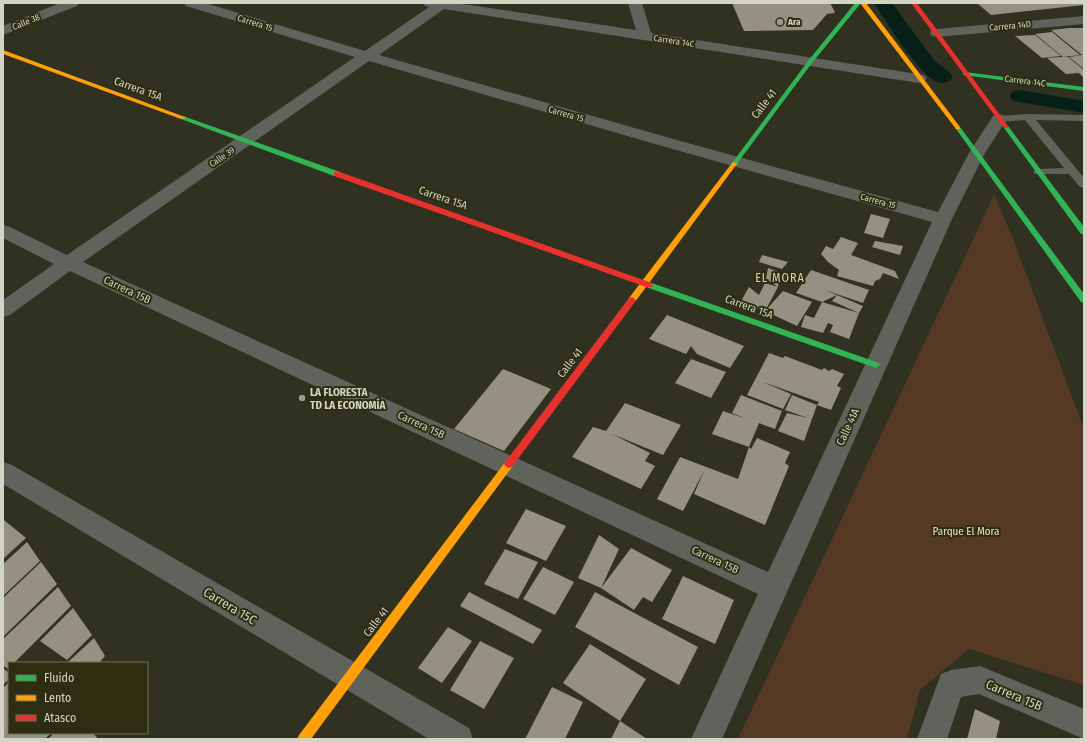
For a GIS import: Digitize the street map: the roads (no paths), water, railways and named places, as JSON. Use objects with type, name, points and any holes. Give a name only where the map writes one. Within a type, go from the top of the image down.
[{"type":"street","name":"Calle 38","points":[[3,31],[72,3]]},
{"type":"street","name":"Carrera 15","points":[[191,3],[366,57],[735,162],[943,219]]},
{"type":"street","points":[[635,3],[645,37]]},
{"type":"street","name":"Calle 41","points":[[303,739],[810,62],[858,3]]},
{"type":"street","points":[[864,3],[977,153],[1084,300]]},
{"type":"street","points":[[914,3],[1084,231]]},
{"type":"street","name":"Calle 39","points":[[3,310],[68,263],[366,57],[436,4]]},
{"type":"street","name":"Carrera 14C","points":[[436,4],[518,10],[645,37],[919,78]]},
{"type":"street","name":"Carrera 14D","points":[[937,33],[1084,20]]},
{"type":"street","name":"Carrera 15A","points":[[3,52],[245,141],[876,365]]},
{"type":"street","name":"Carrera 14C","points":[[966,74],[1084,89]]},
{"type":"street","name":"Calle 41A","points":[[706,739],[943,219],[977,153],[999,119]]},
{"type":"street","name":"Carrera 15B","points":[[3,231],[68,263],[774,588]]},
{"type":"street","name":"Carrera 15C","points":[[3,472],[458,739]]},
{"type":"street","name":"Carrera 15B","points":[[932,739],[951,684],[980,680],[1084,724]]},
{"type":"lane","points":[[1028,116],[1084,185]]},
{"type":"lane","points":[[999,119],[1028,116],[1084,118]]},
{"type":"lane","points":[[1039,172],[1073,171]]},
{"type":"waterway","points":[[883,3],[927,64],[943,77]]},
{"type":"waterway","points":[[1021,96],[1084,107]]},
{"type":"place","name":"Ara","points":[[780,22]]},
{"type":"place","name":"LA FLORESTA TD LA ECONOMÍA","points":[[302,398]]},
{"type":"district","name":"EL MORA","points":[[780,278]]},
{"type":"park label","name":"Parque El Mora","points":[[966,531]]}]
